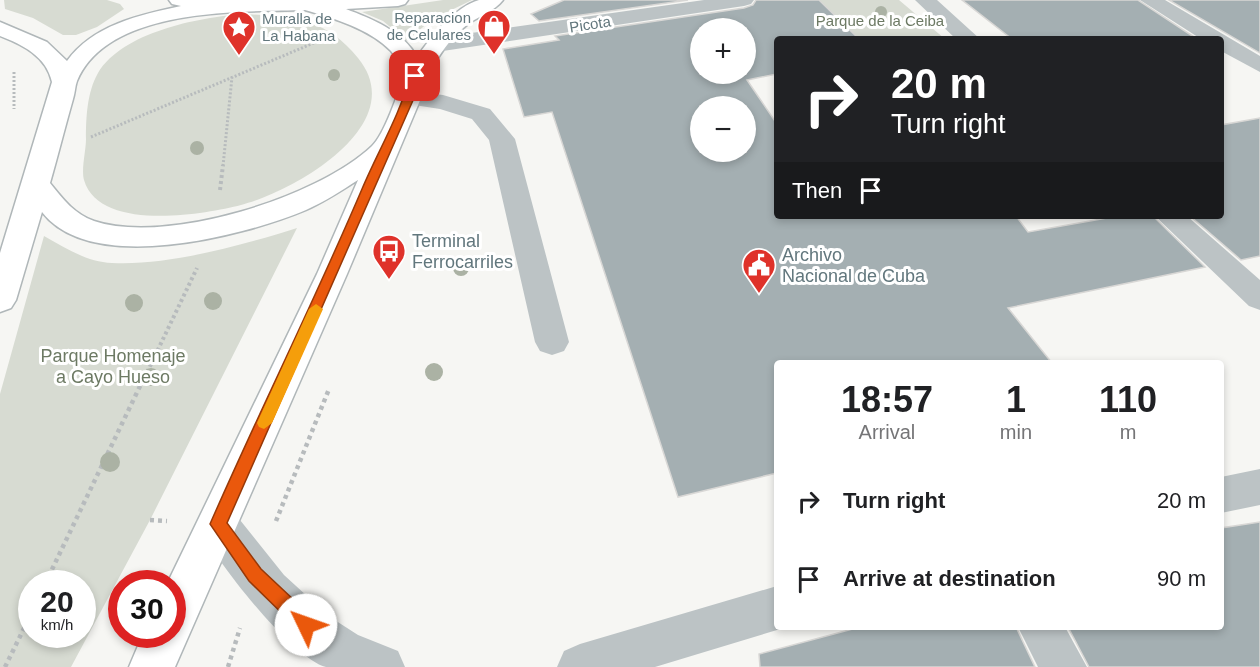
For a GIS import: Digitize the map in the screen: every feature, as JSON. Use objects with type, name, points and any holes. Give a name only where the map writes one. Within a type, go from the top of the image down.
[{"type":"main road","points":[[179,0],[220,6],[398,0]]},
{"type":"main road","points":[[186,591],[332,274],[412,87],[436,45],[460,20],[493,0]]},
{"type":"main road","points":[[306,4],[362,22],[401,48],[412,87]]},
{"type":"main road","points":[[0,300],[41,170],[64,82],[78,60],[96,43],[151,20],[220,6]]},
{"type":"main road","points":[[0,28],[22,37],[45,52],[55,62],[64,82]]},
{"type":"main road","points":[[41,170],[62,216],[85,228],[113,235],[153,235],[216,229],[298,203],[334,184],[384,150]]},
{"type":"street","name":"Picota","points":[[436,45],[497,38],[744,0]]},
{"type":"street","points":[[925,0],[966,36]]},
{"type":"street","points":[[1150,0],[1211,36]]},
{"type":"street","points":[[1224,44],[1260,65]]},
{"type":"street","points":[[412,87],[443,102],[481,114],[502,139],[552,342]]},
{"type":"street","points":[[1171,219],[1260,297]]},
{"type":"street","points":[[1224,494],[1260,487]]},
{"type":"street","points":[[218,524],[255,575],[294,614],[332,646],[382,667]]},
{"type":"street","points":[[580,667],[774,609]]},
{"type":"street","points":[[1042,630],[1064,667]]},
{"type":"path","points":[[41,170],[232,77],[362,22]]},
{"type":"path","points":[[52,570],[216,229],[232,77]]},
{"type":"path","points":[[5,667],[18,641]]},
{"type":"green space","points":[[4,0],[107,0],[120,4],[124,9],[97,27],[76,35],[63,35],[33,18],[5,9]]},
{"type":"green space","points":[[443,0],[472,0],[431,20],[407,41],[383,21],[362,12]]},
{"type":"green space","name":"Parque de la Ceiba","points":[[819,0],[899,0],[941,36],[856,36]]},
{"type":"green space","points":[[241,14],[306,21],[333,34],[346,44],[358,58],[371,83],[370,107],[359,130],[340,151],[316,170],[290,185],[241,205],[202,213],[154,216],[109,207],[93,196],[84,180],[83,171],[88,105],[91,88],[98,73],[125,47],[143,37],[204,19]]},
{"type":"green space","name":"Parque Homenaje a Cayo Hueso","points":[[297,228],[123,570],[108,570],[108,598],[96,620],[96,570],[18,570],[18,648],[81,648],[71,667],[0,667],[0,394],[44,236],[77,254],[112,263],[181,258]]},
{"type":"building","points":[[564,0],[688,0],[539,21],[531,14]]},
{"type":"building","name":"Archivo Nacional de Cuba","points":[[756,0],[819,0],[856,36],[774,36],[774,75],[756,78],[756,18],[690,18],[690,84],[750,84],[774,120],[774,219],[1018,219],[1028,232],[1101,219],[1156,219],[1205,267],[1008,308],[1050,360],[774,360],[774,474],[678,497],[552,112],[524,117],[503,49],[559,40],[555,36],[744,8],[753,5]]},
{"type":"building","points":[[962,0],[1138,0],[1192,36],[1008,36]]},
{"type":"building","points":[[1169,0],[1260,0],[1260,53]]},
{"type":"building","points":[[1260,118],[1260,256],[1241,260],[1193,219],[1224,219],[1224,124]]},
{"type":"building","points":[[1260,522],[1260,667],[1089,667],[1070,630],[1224,630],[1224,528]]},
{"type":"building","points":[[849,630],[1017,630],[1035,667],[760,667],[759,654]]},
{"type":"slow traffic","points":[[264,423],[316,309]]},
{"type":"place","name":"Reparacion de Celulares","points":[[494,55]]},
{"type":"place","name":"Muralla de La Habana","points":[[239,56]]},
{"type":"place","name":"Terminal Ferrocarriles","points":[[389,280]]},
{"type":"place","name":"Archivo Nacional de Cuba","points":[[759,294]]},
{"type":"route","points":[[306,625],[255,575],[218,524],[332,274],[384,150],[409,98],[415,76]]}]
